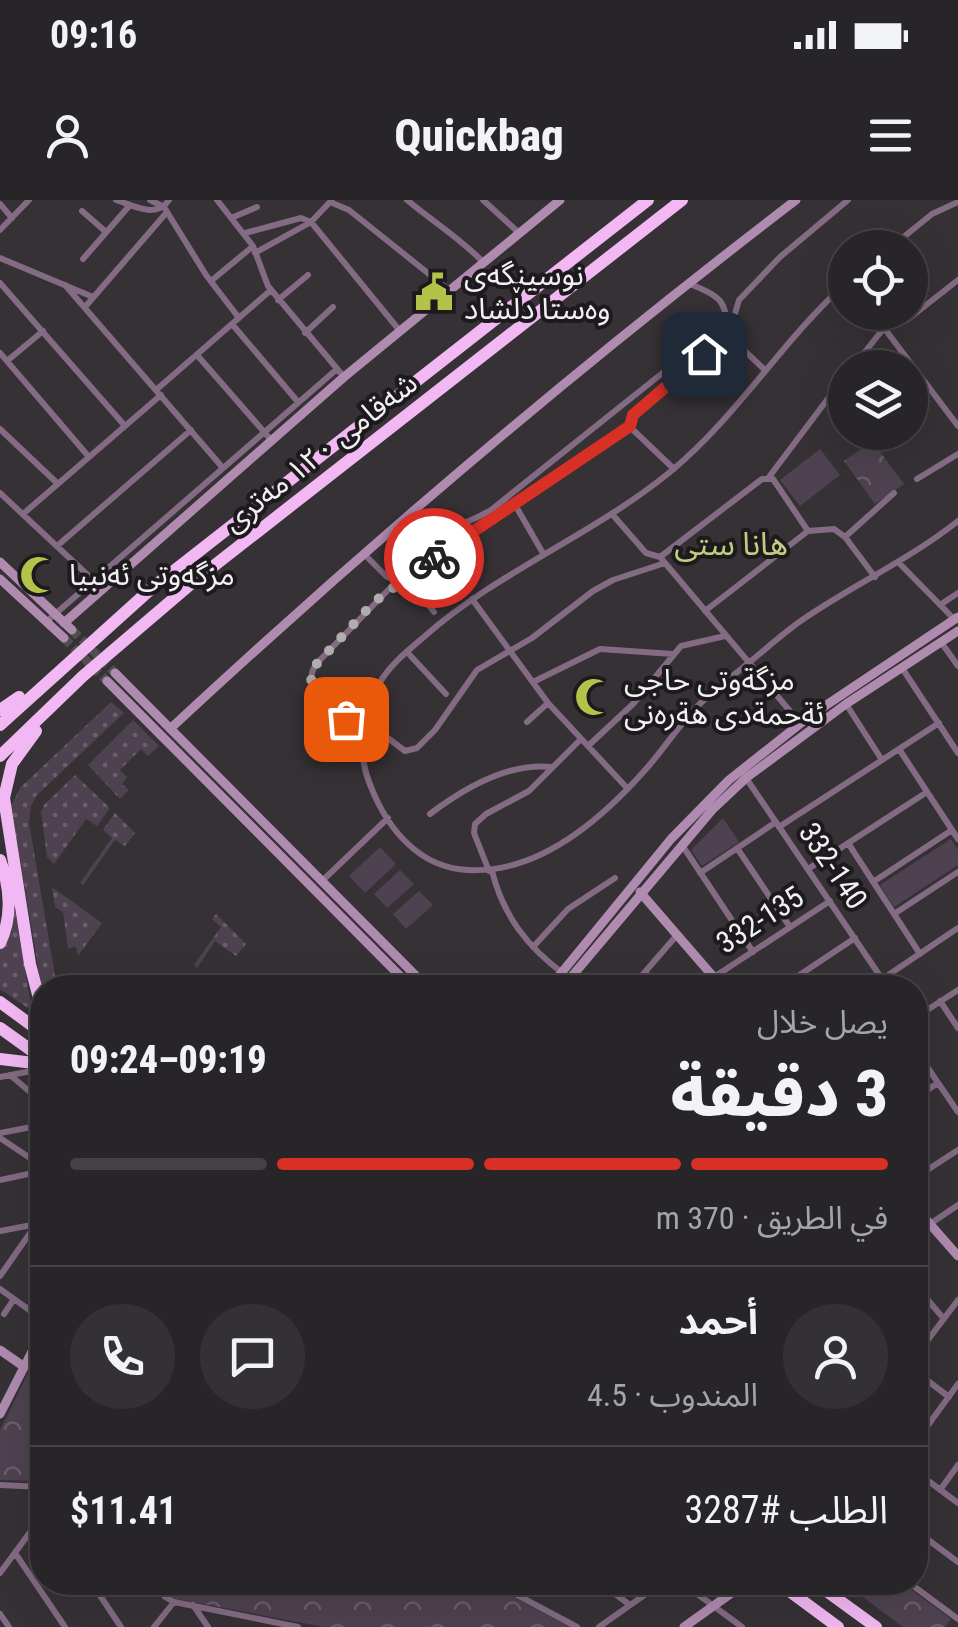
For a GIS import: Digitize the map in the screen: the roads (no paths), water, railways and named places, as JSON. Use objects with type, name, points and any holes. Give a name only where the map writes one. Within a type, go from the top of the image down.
[{"type":"highway","name":"شەقامی ١٢٠ مەتری","points":[[0,725],[167,576],[648,200]]},
{"type":"highway","name":"شەقامی ١٢٠ مەتری","points":[[0,756],[83,676],[192,583],[682,200]]},
{"type":"highway","points":[[0,710],[62,666]]},
{"type":"highway","points":[[33,975],[4,798],[8,773],[20,750],[83,676]]},
{"type":"highway","points":[[0,860],[9,904],[0,943]]},
{"type":"highway","points":[[0,1002],[30,1024]]},
{"type":"highway","points":[[0,1028],[30,1054]]},
{"type":"highway","points":[[0,1059],[30,1063]]},
{"type":"highway","points":[[795,1595],[838,1627]]},
{"type":"highway","points":[[832,1595],[876,1627]]},
{"type":"street","points":[[0,230],[29,200]]},
{"type":"street","points":[[116,200],[152,211],[167,207]]},
{"type":"street","points":[[150,200],[167,207],[236,321],[298,402]]},
{"type":"street","points":[[406,200],[459,238],[483,262]]},
{"type":"street","points":[[483,200],[518,232]]},
{"type":"street","points":[[46,622],[222,468],[268,436],[298,402],[400,331],[560,200]]},
{"type":"street","points":[[171,728],[411,512],[796,200]]},
{"type":"street","points":[[828,399],[769,477],[662,560],[592,591],[532,638],[472,674],[434,730],[412,751],[405,751],[364,722],[346,719],[311,684],[310,672],[374,602],[398,582],[630,426],[633,415],[727,334],[739,300],[780,257],[848,200]]},
{"type":"street","points":[[219,201],[244,233],[278,300],[340,373]]},
{"type":"street","points":[[211,280],[254,250],[312,222],[331,201],[374,228],[448,290]]},
{"type":"street","points":[[912,230],[932,214],[958,202]]},
{"type":"street","points":[[82,259],[130,204]]},
{"type":"street","points":[[0,205],[12,218]]},
{"type":"street","points":[[85,306],[167,207]]},
{"type":"street","points":[[231,218],[257,207]]},
{"type":"street","points":[[82,211],[106,232]]},
{"type":"street","points":[[244,233],[302,218],[312,222],[400,331]]},
{"type":"street","points":[[0,258],[93,298]]},
{"type":"street","points":[[278,300],[308,275]]},
{"type":"street","points":[[928,304],[958,280]]},
{"type":"street","points":[[0,283],[125,426]]},
{"type":"street","points":[[689,283],[710,292],[726,308],[727,334],[765,370]]},
{"type":"street","points":[[66,284],[222,468]]},
{"type":"street","points":[[23,514],[125,426],[271,290]]},
{"type":"street","points":[[828,300],[708,438],[674,469],[612,514],[472,599],[406,652],[382,679],[364,722],[366,773],[388,818],[408,845],[431,863],[447,868],[490,871],[551,850],[628,788],[693,710],[748,664],[805,618],[900,563],[958,521]]},
{"type":"street","points":[[305,332],[332,307]]},
{"type":"street","points":[[866,350],[882,330]]},
{"type":"street","points":[[886,330],[958,426]]},
{"type":"street","points":[[7,361],[42,331]]},
{"type":"street","points":[[0,353],[89,457]]},
{"type":"street","points":[[196,356],[268,436]]},
{"type":"street","points":[[411,512],[426,524],[436,526],[472,520],[491,510],[670,367]]},
{"type":"street","points":[[66,630],[268,436],[340,373]]},
{"type":"street","points":[[630,426],[674,469]]},
{"type":"street","points":[[0,429],[58,483]]},
{"type":"street","points":[[57,546],[192,430]]},
{"type":"street","points":[[917,479],[958,454]]},
{"type":"street","points":[[769,477],[808,531]]},
{"type":"street","points":[[0,492],[93,580]]},
{"type":"street","points":[[845,537],[894,493]]},
{"type":"street","points":[[514,503],[544,555]]},
{"type":"street","points":[[612,514],[646,553],[662,560],[800,724]]},
{"type":"street","points":[[705,611],[808,531],[834,529],[845,537],[875,578]]},
{"type":"street","points":[[363,553],[387,577],[412,584],[434,612]]},
{"type":"street","points":[[0,562],[66,630]]},
{"type":"street","points":[[565,974],[699,808],[746,764],[956,618],[900,563]]},
{"type":"street","points":[[0,578],[46,622],[66,630]]},
{"type":"street","points":[[940,605],[958,593]]},
{"type":"street","points":[[472,599],[548,703],[628,788]]},
{"type":"street","points":[[565,974],[746,778],[846,704],[958,632]]},
{"type":"street","points":[[588,746],[633,704],[681,646],[725,636]]},
{"type":"street","points":[[941,642],[958,666]]},
{"type":"street","points":[[532,682],[600,649],[673,654]]},
{"type":"street","points":[[406,652],[446,694]]},
{"type":"street","points":[[902,668],[958,753]]},
{"type":"street","points":[[399,975],[111,677],[171,728],[415,975]]},
{"type":"street","points":[[527,722],[548,703]]},
{"type":"street","points":[[846,704],[882,760]]},
{"type":"street","points":[[700,873],[939,723]]},
{"type":"street","points":[[565,974],[533,947],[503,908],[474,833],[475,824],[486,814],[529,790],[581,739]]},
{"type":"street","points":[[899,749],[958,839]]},
{"type":"street","points":[[430,814],[475,786],[512,770],[552,768]]},
{"type":"street","name":"332-140","points":[[746,778],[879,975]]},
{"type":"street","points":[[808,869],[927,792]]},
{"type":"street","points":[[322,881],[388,818]]},
{"type":"street","points":[[873,882],[952,830]]},
{"type":"street","points":[[848,843],[920,954]]},
{"type":"street","points":[[682,845],[753,952]]},
{"type":"street","points":[[737,848],[790,927]]},
{"type":"street","points":[[894,914],[958,872]]},
{"type":"street","points":[[533,947],[568,909],[615,878]]},
{"type":"street","points":[[640,892],[712,975]]},
{"type":"street","name":"332-135","points":[[717,975],[830,902]]},
{"type":"street","points":[[336,912],[345,903]]},
{"type":"street","points":[[888,975],[958,928]]},
{"type":"street","points":[[642,975],[677,934]]},
{"type":"street","points":[[800,975],[855,938]]},
{"type":"street","points":[[928,1009],[958,990]]},
{"type":"street","points":[[940,1001],[958,1028]]},
{"type":"street","points":[[0,1077],[30,1068]]},
{"type":"street","points":[[928,1068],[958,1112]]},
{"type":"street","points":[[10,1076],[30,1092]]},
{"type":"street","points":[[928,1090],[938,1083]]},
{"type":"street","points":[[0,1136],[30,1128]]},
{"type":"street","points":[[0,1136],[30,1160]]},
{"type":"street","points":[[928,1170],[958,1150]]},
{"type":"street","points":[[0,1180],[30,1172]]},
{"type":"street","points":[[930,1224],[958,1206]]},
{"type":"street","points":[[928,1222],[958,1256]]},
{"type":"street","points":[[0,1231],[30,1223]]},
{"type":"street","points":[[0,1276],[30,1234]]},
{"type":"street","points":[[0,1289],[30,1311]]},
{"type":"street","points":[[4,1314],[14,1300]]},
{"type":"street","points":[[928,1300],[944,1319]]},
{"type":"street","points":[[928,1340],[958,1300]]},
{"type":"street","points":[[0,1350],[23,1366]]},
{"type":"street","points":[[0,1414],[30,1355]]},
{"type":"street","points":[[928,1381],[949,1397]]},
{"type":"street","points":[[928,1421],[958,1384]]},
{"type":"street","points":[[940,1490],[958,1465]]},
{"type":"street","points":[[928,1481],[958,1504]]},
{"type":"street","points":[[0,1496],[4,1486],[30,1487]]},
{"type":"street","points":[[0,1572],[30,1532]]},
{"type":"street","points":[[928,1540],[958,1562]]},
{"type":"street","points":[[15,1553],[30,1575]]},
{"type":"street","points":[[43,1595],[65,1627]]},
{"type":"street","points":[[100,1595],[121,1627]]},
{"type":"street","points":[[163,1595],[174,1602],[298,1627]]},
{"type":"street","points":[[517,1595],[577,1627]]},
{"type":"street","points":[[617,1595],[630,1605]]},
{"type":"street","points":[[599,1627],[645,1595]]},
{"type":"street","points":[[699,1595],[742,1627]]},
{"type":"street","points":[[684,1627],[729,1595]]},
{"type":"street","points":[[926,1595],[958,1619],[952,1627]]},
{"type":"street","points":[[154,1627],[174,1602]]},
{"type":"street","points":[[193,1605],[208,1627]]},
{"type":"street","points":[[0,1614],[9,1627]]},
{"type":"street","points":[[256,1618],[261,1627]]},
{"type":"tunnel","points":[[72,630],[115,673]]},
{"type":"tunnel","points":[[64,638],[107,681]]},
{"type":"place","name":"نوسینگەی وەستا دڵشاد","points":[[434,292]]},
{"type":"place","name":"مزگەوتی ئەنبیا","points":[[39,575]]},
{"type":"place","name":"مزگةوتی حاجی ئةحمةدی هةرەنی","points":[[594,697]]},
{"type":"district","name":"هانا ستى","points":[[731,544]]}]
